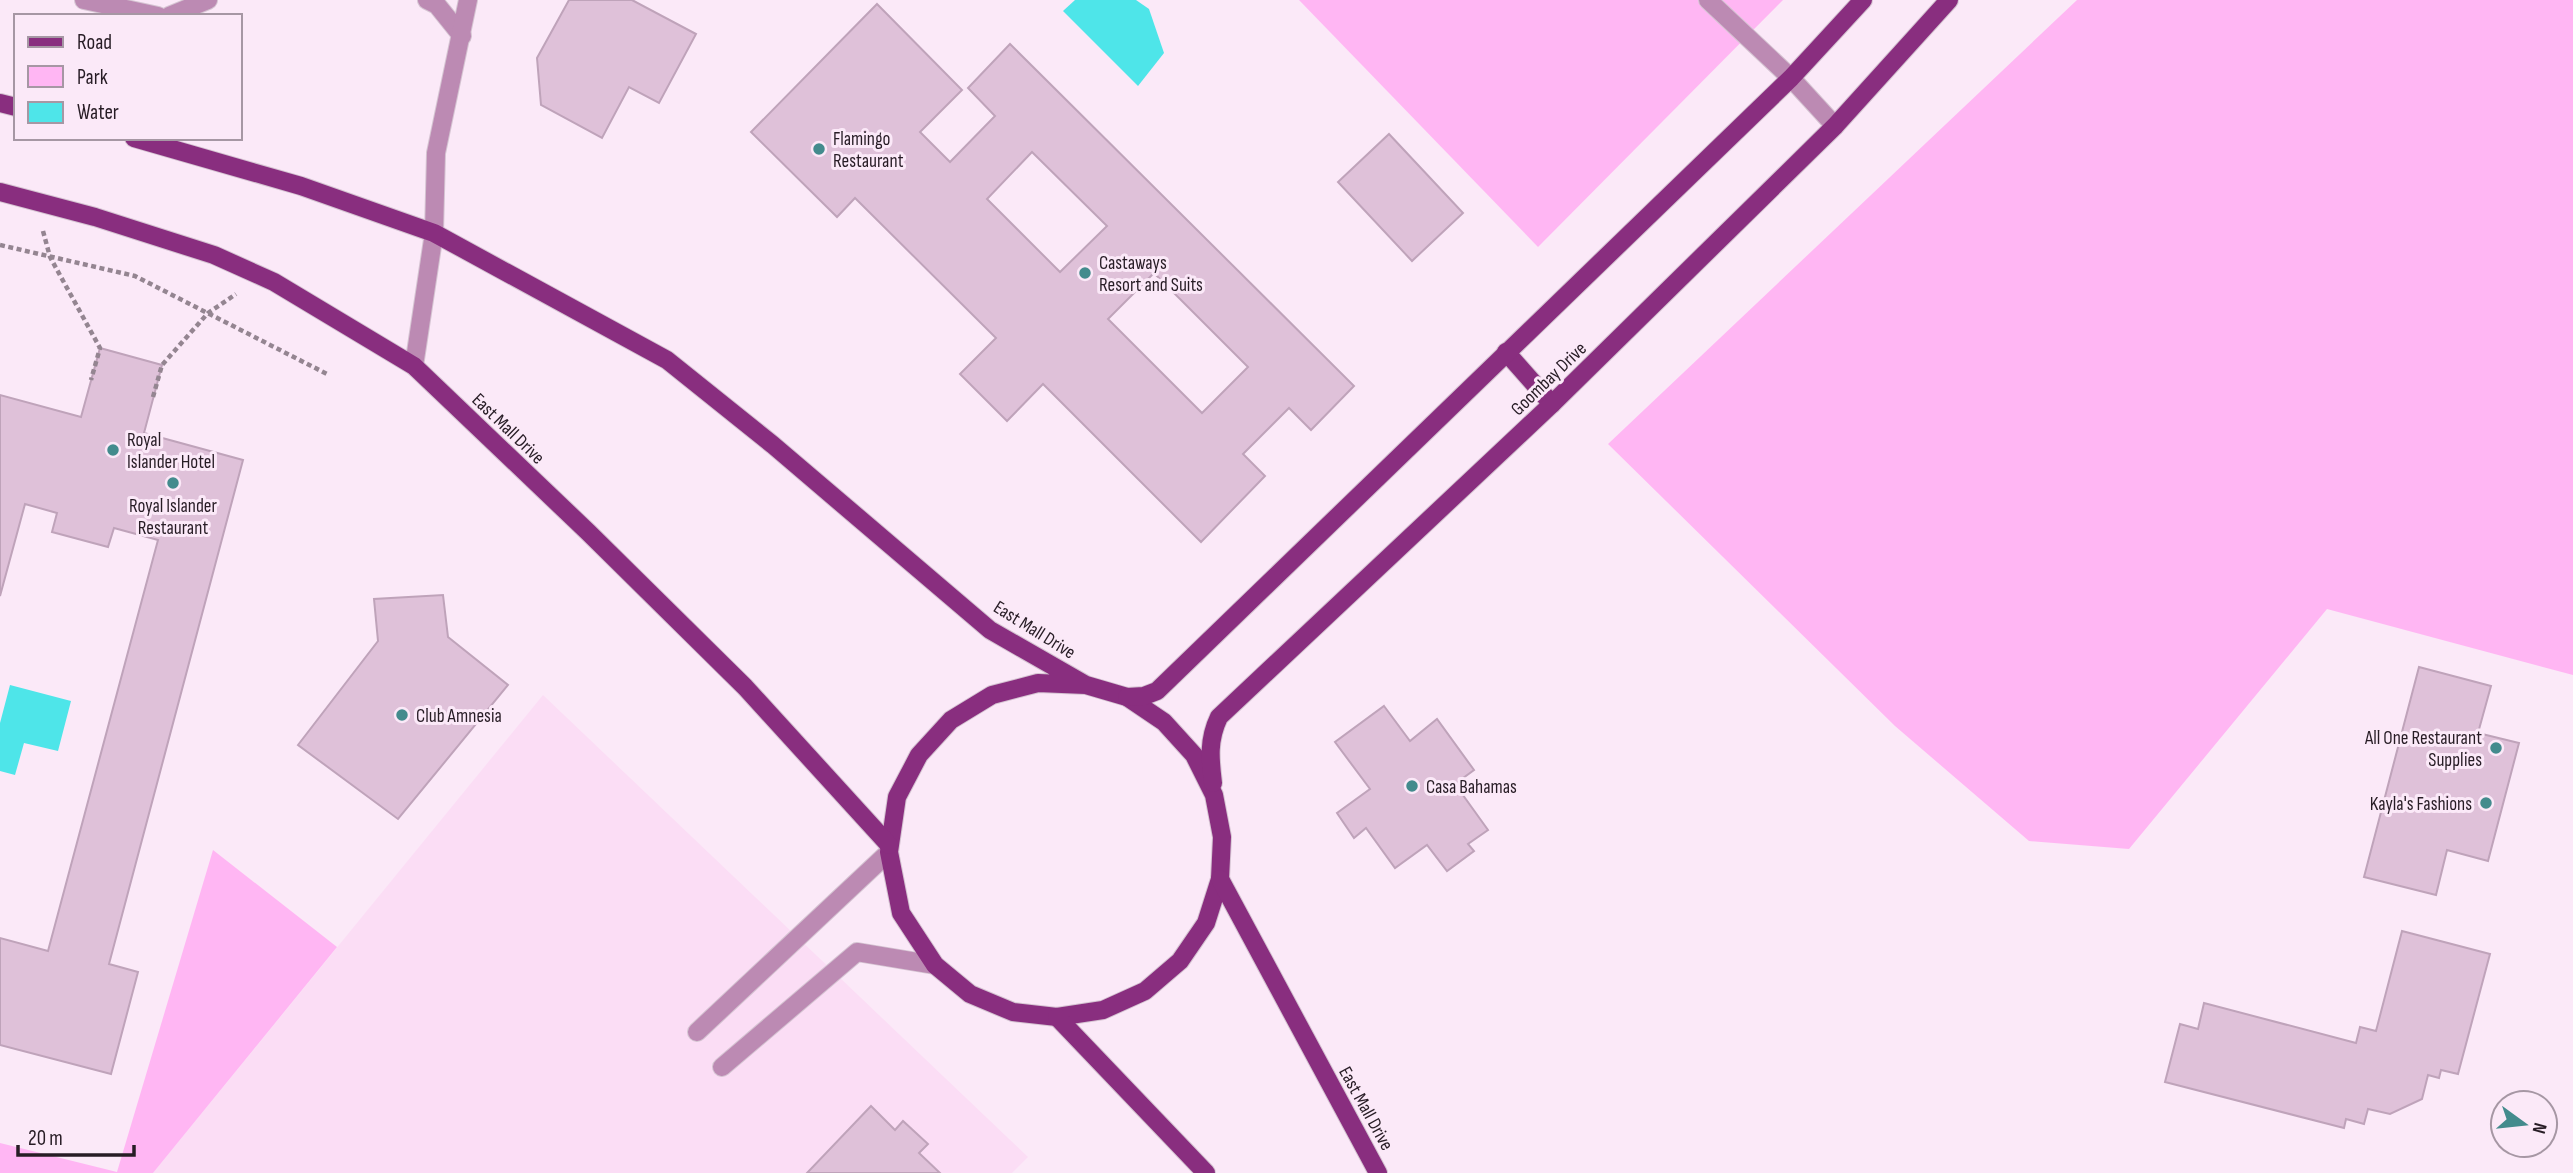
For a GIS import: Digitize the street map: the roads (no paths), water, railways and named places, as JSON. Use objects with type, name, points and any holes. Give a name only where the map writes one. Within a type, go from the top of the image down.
[{"type":"main road","points":[[1127,697],[1143,696],[1157,691],[1791,78],[1863,0]]},
{"type":"main road","name":"Goombay Drive","points":[[1214,795],[1209,747],[1219,718],[1552,404],[1835,125],[1949,0]]},
{"type":"main road","name":"East Mall Drive","points":[[141,140],[301,186],[434,233],[667,360],[773,445],[990,630],[1086,685]]},
{"type":"main road","name":"East Mall Drive","points":[[0,192],[214,255],[262,276],[414,366],[745,687],[889,848]]},
{"type":"main road","points":[[1506,352],[1552,404]]},
{"type":"main road","points":[[1038,683],[1086,685],[1127,697],[1164,722],[1194,755],[1214,795],[1222,837],[1220,879],[1206,923],[1180,961],[1144,991],[1103,1010],[1058,1017],[1013,1012],[970,994],[935,965],[901,913],[889,848],[897,797],[919,755],[951,720],[992,695],[1038,683]]},
{"type":"main road","name":"East Mall Drive","points":[[1220,879],[1378,1173]]},
{"type":"main road","points":[[1058,1017],[1206,1173]]},
{"type":"street","points":[[84,0],[149,14]]},
{"type":"street","points":[[174,14],[208,0]]},
{"type":"street","points":[[427,0],[437,5],[462,36]]},
{"type":"street","points":[[414,366],[434,233],[436,153],[468,0]]},
{"type":"street","points":[[1708,0],[1791,78],[1835,125]]},
{"type":"street","points":[[697,1032],[889,848]]},
{"type":"street","points":[[722,1067],[857,952],[935,965]]},
{"type":"water","points":[[1075,0],[1136,0],[1149,9],[1164,53],[1138,86],[1063,11]]},
{"type":"water","points":[[10,685],[71,701],[58,751],[24,743],[15,775],[0,771],[0,723]]},
{"type":"place","name":"Flamingo Restaurant","points":[[819,149]]},
{"type":"place","name":"Castaways Resort and Suits","points":[[1085,273]]},
{"type":"place","name":"Royal Islander Hotel","points":[[113,450]]},
{"type":"place","name":"Royal Islander Restaurant","points":[[173,483]]},
{"type":"place","name":"Club Amnesia","points":[[402,715]]},
{"type":"place","name":"All One Restaurant Supplies","points":[[2496,748]]},
{"type":"place","name":"Casa Bahamas","points":[[1412,786]]},
{"type":"place","name":"Kayla's Fashions","points":[[2486,803]]}]
